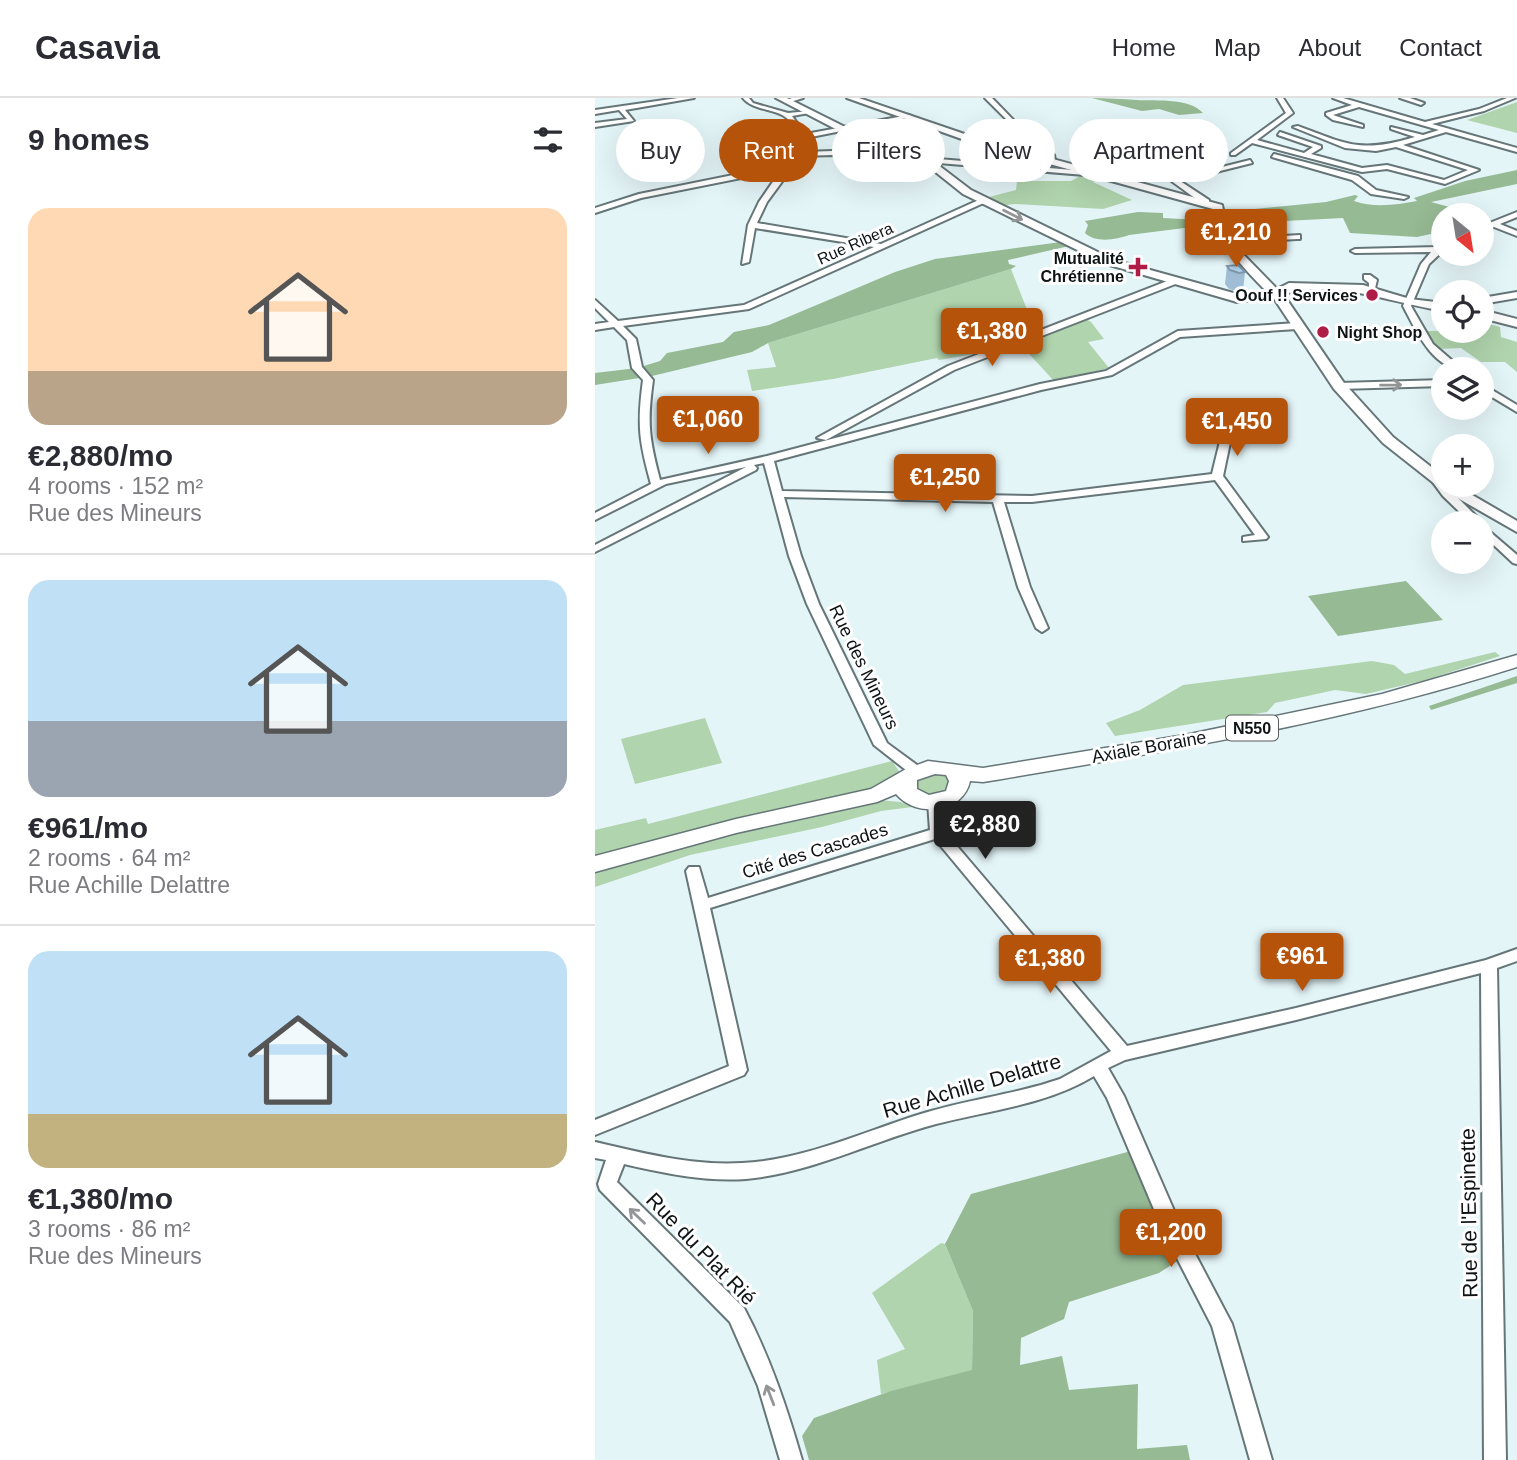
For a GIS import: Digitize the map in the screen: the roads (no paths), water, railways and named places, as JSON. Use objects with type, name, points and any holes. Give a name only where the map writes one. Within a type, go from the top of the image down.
[{"type":"main road","name":"Axiale Boraine","points":[[957,781],[1291,720],[1419,691],[1517,661]]},
{"type":"main road","points":[[595,864],[736,826],[877,795],[911,782],[933,766],[957,781]]},
{"type":"main road","name":"N550","points":[[935,802],[949,798],[957,781]]},
{"type":"main road","points":[[911,782],[926,802],[935,802]]},
{"type":"street","points":[[595,111],[691,98]]},
{"type":"street","points":[[746,98],[751,104],[788,115],[807,112]]},
{"type":"street","points":[[784,100],[800,98]]},
{"type":"street","points":[[851,98],[959,134]]},
{"type":"street","points":[[988,98],[1008,119]]},
{"type":"street","points":[[1233,154],[1290,113],[1280,98]]},
{"type":"street","points":[[1336,98],[1517,150]]},
{"type":"street","points":[[1403,98],[1422,103]]},
{"type":"street","points":[[1426,124],[1492,108],[1512,98]]},
{"type":"street","points":[[784,100],[832,124]]},
{"type":"street","points":[[1359,104],[1328,114],[1335,119],[1361,126]]},
{"type":"street","points":[[595,125],[632,120],[619,108]]},
{"type":"street","points":[[788,115],[792,119]]},
{"type":"street","points":[[899,119],[909,117]]},
{"type":"street","points":[[1296,127],[1345,146],[1383,149],[1446,130]]},
{"type":"street","points":[[1394,128],[1423,137]]},
{"type":"street","points":[[1280,134],[1319,147],[1305,155]]},
{"type":"street","points":[[1252,141],[1366,170],[1387,167],[1445,182],[1475,170],[1396,145]]},
{"type":"street","points":[[1268,146],[1258,149],[1355,178],[1374,192],[1403,197]]},
{"type":"street","points":[[945,162],[1069,172]]},
{"type":"street","points":[[1250,162],[1174,180],[1220,210],[1220,221],[1233,250],[1297,326],[1339,386],[1388,440],[1431,474]]},
{"type":"street","points":[[1355,178],[1366,170]]},
{"type":"street","points":[[945,175],[984,201],[1097,257],[1237,298],[1271,294],[1299,286],[1341,286],[1368,287],[1409,302],[1431,305]]},
{"type":"street","points":[[595,211],[623,200],[719,179]]},
{"type":"street","points":[[745,262],[759,202],[776,182]]},
{"type":"street","points":[[1128,182],[1206,202]]},
{"type":"street","name":"Rue Ribera","points":[[595,327],[737,309],[984,201]]},
{"type":"street","points":[[1495,224],[1517,214]]},
{"type":"street","points":[[1504,220],[1517,223]]},
{"type":"street","points":[[1495,224],[1517,234]]},
{"type":"street","points":[[752,225],[880,246]]},
{"type":"street","points":[[1228,240],[1297,237]]},
{"type":"street","points":[[1355,251],[1431,248]]},
{"type":"street","points":[[1431,258],[1425,264],[1407,309],[1429,346],[1442,357]]},
{"type":"street","points":[[805,447],[898,394],[951,368],[1175,281]]},
{"type":"street","points":[[1494,299],[1517,295]]},
{"type":"street","points":[[595,303],[631,338],[641,372],[649,386],[643,416],[644,438],[656,484]]},
{"type":"street","points":[[1494,317],[1517,323]]},
{"type":"street","points":[[595,517],[656,484],[768,459],[805,447],[1040,387],[1109,373],[1183,333],[1297,326]]},
{"type":"street","points":[[1339,386],[1431,383]]},
{"type":"street","points":[[1494,395],[1517,409]]},
{"type":"street","points":[[1214,476],[1227,433]]},
{"type":"street","points":[[595,549],[768,459]]},
{"type":"street","name":"Rue des Mineurs","points":[[768,459],[813,604],[881,745],[911,782]]},
{"type":"street","points":[[778,494],[1032,499],[1214,476],[1223,481],[1262,537],[1247,539]]},
{"type":"street","points":[[1450,497],[1465,511]]},
{"type":"street","points":[[1466,497],[1517,527]]},
{"type":"street","points":[[998,499],[1024,587],[1042,628]]},
{"type":"street","points":[[1494,539],[1517,561]]},
{"type":"street","points":[[935,802],[938,833],[1123,1054]]},
{"type":"street","name":"Cité des Cascades","points":[[702,905],[938,833]]},
{"type":"street","points":[[595,1128],[739,1070],[694,871]]},
{"type":"street","name":"Rue Achille Delattre","points":[[595,1150],[706,1171],[762,1170],[818,1157],[972,1108],[1050,1090],[1078,1079],[1109,1058],[1123,1054],[1296,1014],[1489,965],[1517,955]]},
{"type":"street","name":"Rue de l'Espinette","points":[[1489,965],[1495,1460]]},
{"type":"street","points":[[1098,1067],[1115,1096],[1174,1233],[1222,1324],[1261,1460]]},
{"type":"street","name":"Rue du Plat Rié","points":[[619,1156],[607,1178],[611,1190],[725,1301],[746,1331],[780,1421],[791,1460]]},
{"type":"place","name":"Mutualité Chrétienne","points":[[1138,267]]},
{"type":"place","name":"Oouf !! Services","points":[[1372,295]]},
{"type":"place","name":"Night Shop","points":[[1323,332]]}]
